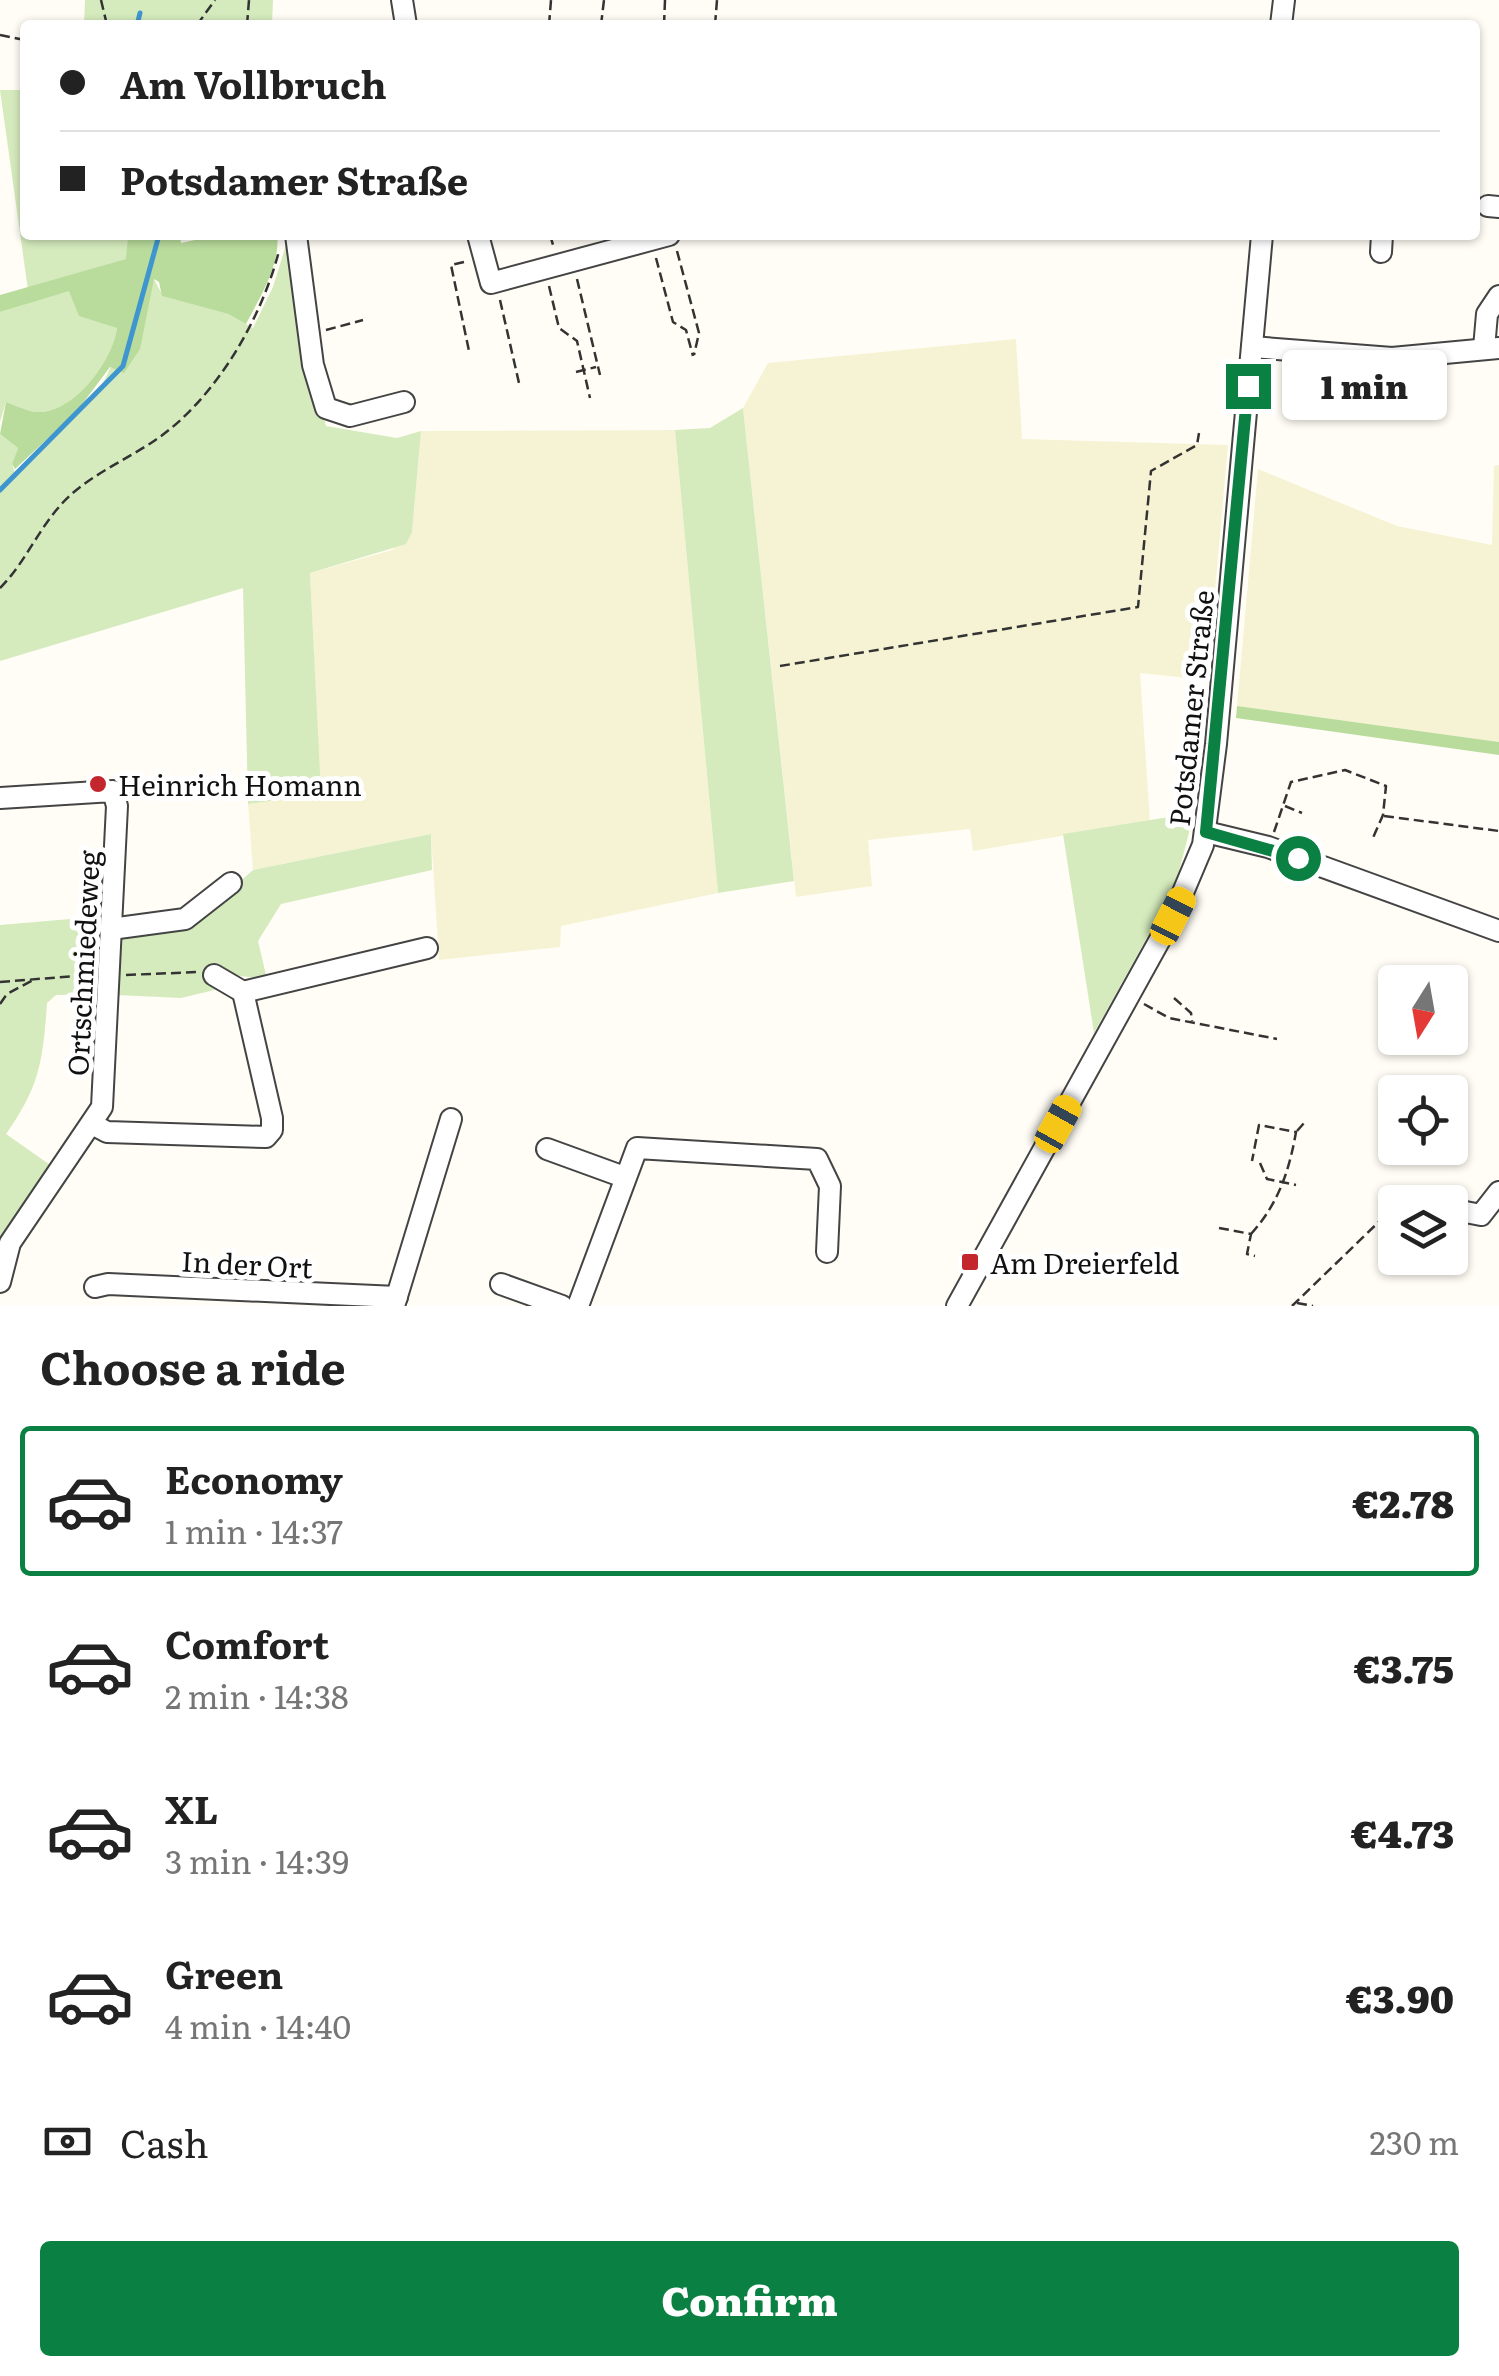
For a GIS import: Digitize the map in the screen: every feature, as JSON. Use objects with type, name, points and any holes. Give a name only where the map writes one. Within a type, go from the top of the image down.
[{"type":"street","points":[[297,240],[313,365],[326,408],[350,416],[404,402]]},
{"type":"street","points":[[479,240],[491,284],[572,261],[666,242]]},
{"type":"street","name":"Potsdamer Straße","points":[[958,1306],[1186,891],[1206,832],[1262,240]]},
{"type":"street","points":[[1252,347],[1392,358],[1492,348],[1487,314],[1499,296]]},
{"type":"street","name":"Ortschmiedeweg","points":[[0,798],[113,791],[117,806],[102,1107],[10,1242],[0,1282]]},
{"type":"street","points":[[1206,832],[1268,847],[1499,931]]},
{"type":"street","points":[[111,929],[184,919],[230,883]]},
{"type":"street","points":[[214,975],[243,992],[362,966],[374,957],[427,948]]},
{"type":"street","points":[[92,1124],[108,1132],[260,1138],[270,1134],[272,1118],[243,992]]},
{"type":"street","points":[[396,1302],[450,1119]]},
{"type":"street","points":[[547,1148],[624,1177]]},
{"type":"street","points":[[578,1306],[637,1148],[817,1159],[830,1186],[828,1252]]},
{"type":"street","points":[[1468,1212],[1481,1215],[1499,1192]]},
{"type":"street","name":"In der Ort","points":[[95,1287],[108,1284],[396,1302]]},
{"type":"street","points":[[501,1284],[562,1306]]},
{"type":"path","points":[[666,242],[699,333],[693,356],[686,330],[674,322],[666,242]]},
{"type":"path","points":[[0,588],[60,504],[158,439],[207,389],[254,318],[270,284],[279,251]]},
{"type":"path","points":[[470,350],[453,291],[451,265],[484,257]]},
{"type":"path","points":[[572,261],[600,374]]},
{"type":"path","points":[[544,269],[560,328],[576,341],[590,398]]},
{"type":"path","points":[[496,282],[518,383]]},
{"type":"path","points":[[321,331],[363,320]]},
{"type":"path","points":[[576,372],[598,367]]},
{"type":"path","points":[[780,666],[1138,607],[1151,471],[1197,445],[1199,433]]},
{"type":"path","points":[[1268,847],[1291,782],[1346,770],[1386,786],[1382,816],[1372,840]]},
{"type":"path","points":[[1283,806],[1302,812]]},
{"type":"path","points":[[1382,816],[1499,832]]},
{"type":"path","points":[[0,982],[109,974],[214,975]]},
{"type":"path","points":[[0,1004],[7,994],[36,978]]},
{"type":"path","points":[[1130,996],[1169,1018],[1277,1039]]},
{"type":"path","points":[[1174,998],[1191,1013],[1192,1022]]},
{"type":"path","points":[[1252,1161],[1261,1116]]},
{"type":"path","points":[[1255,1256],[1247,1254],[1251,1234],[1265,1221],[1272,1198],[1286,1183],[1296,1132],[1304,1123]]},
{"type":"path","points":[[1259,1125],[1296,1132]]},
{"type":"path","points":[[1260,1163],[1266,1178],[1296,1185]]},
{"type":"path","points":[[1265,1221],[1274,1223]]},
{"type":"path","points":[[1294,1304],[1378,1227]]},
{"type":"path","points":[[1218,1228],[1251,1234]]},
{"type":"path","points":[[1294,1304],[1312,1306]]},
{"type":"shaded area","points":[[1016,339],[1022,439],[1228,445],[1207,680],[1140,673],[1150,821],[973,851],[970,829],[868,840],[872,886],[796,897],[743,408],[768,363]]},
{"type":"shaded area","points":[[675,430],[718,893],[561,926],[560,947],[439,960],[431,834],[253,870],[248,804],[320,794],[310,573],[392,550],[412,532],[421,431]]},
{"type":"shaded area","points":[[1499,465],[1499,742],[1237,706],[1258,469],[1397,526],[1492,545],[1494,466]]},
{"type":"green space","points":[[85,0],[273,0],[272,20],[84,20]]},
{"type":"green space","points":[[0,90],[20,90],[20,233]]},
{"type":"green space","points":[[21,240],[128,240],[127,259],[28,290]]},
{"type":"green space","points":[[128,240],[277,240],[268,281],[246,324],[228,314],[162,296],[159,282],[154,279],[140,349],[124,373],[110,367],[77,411],[15,469],[12,464],[18,448],[0,434],[6,402],[36,412],[64,405],[99,369],[117,328],[79,316],[69,291],[0,312],[0,295],[126,259]]},
{"type":"green space","points":[[290,240],[310,365],[326,426],[397,438],[421,431],[412,532],[406,544],[310,573],[321,794],[248,804],[243,588],[0,661],[0,434],[18,448],[12,464],[15,473],[102,385],[154,279],[163,296],[228,314],[253,328]]},
{"type":"green space","points":[[69,290],[117,328],[108,355],[89,383],[64,405],[36,412],[6,402],[0,422],[0,312]]},
{"type":"green space","points":[[743,408],[794,881],[718,893],[675,430],[710,428]]},
{"type":"green space","points":[[1237,706],[1499,742],[1499,755],[1236,718]]},
{"type":"green space","points":[[1194,813],[1175,887],[1094,1033],[1063,834]]},
{"type":"green space","points":[[431,834],[432,870],[281,904],[258,941],[267,979],[232,975],[227,987],[181,998],[117,995],[119,935],[195,922],[253,870]]},
{"type":"green space","points":[[105,916],[102,994],[56,995],[47,1003],[38,1072],[6,1134],[53,1167],[0,1249],[0,925]]},
{"type":"waterway","points":[[138,20],[140,13]]},
{"type":"waterway","points":[[0,490],[123,366],[158,240]]},
{"type":"place","name":"Heinrich Homann","points":[[98,784]]},
{"type":"place","name":"Am Dreierfeld","points":[[970,1262]]},
{"type":"route","points":[[1248,386],[1206,832],[1298,858]]}]
